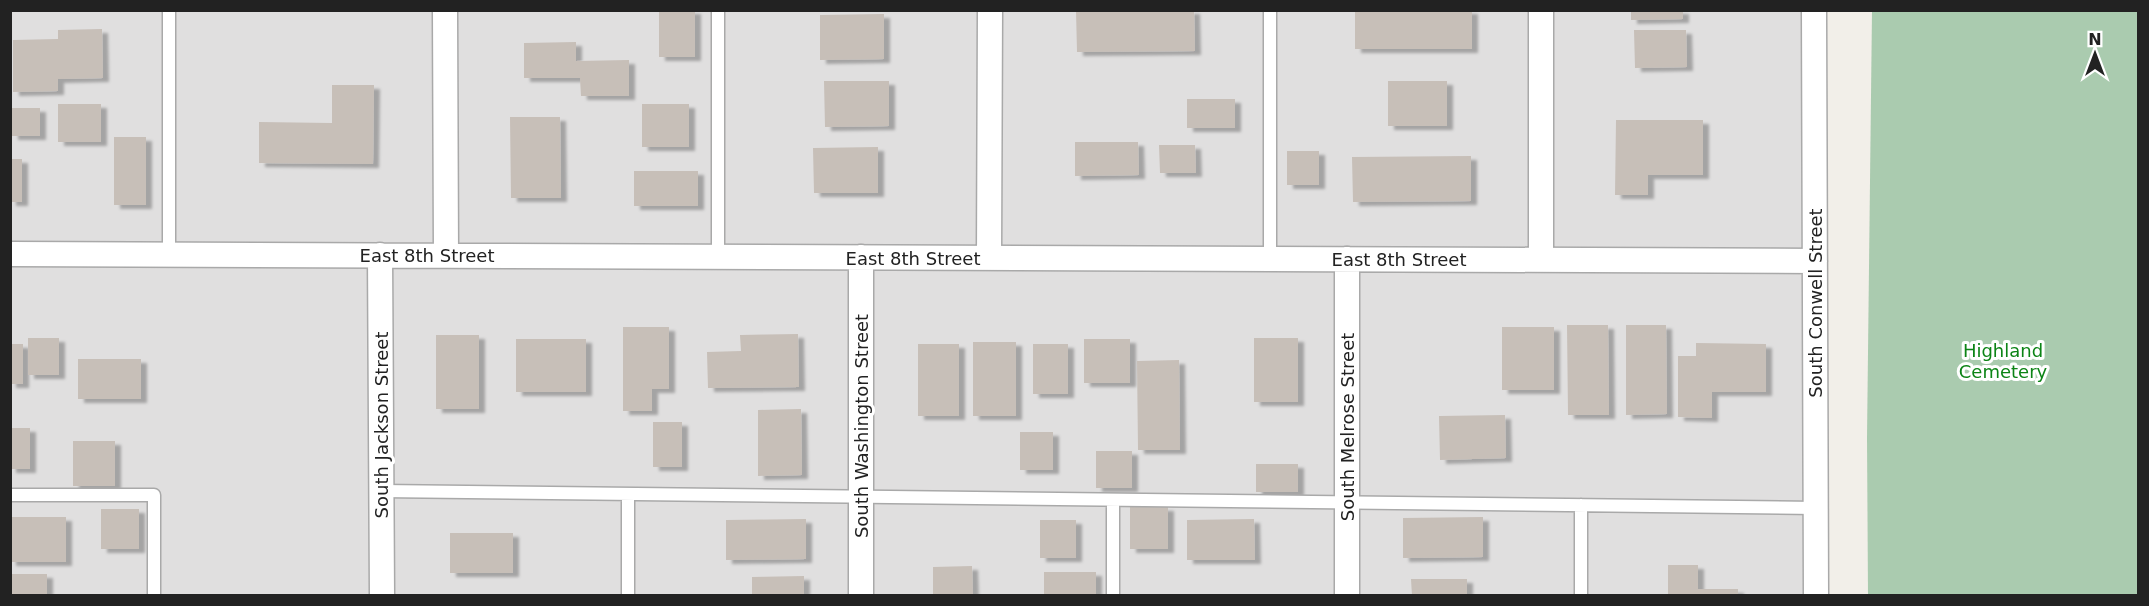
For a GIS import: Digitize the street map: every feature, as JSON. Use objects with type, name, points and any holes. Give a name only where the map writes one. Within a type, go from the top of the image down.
[{"type":"street","points":[[445,10],[446,255]]},
{"type":"street","points":[[989,258],[990,10]]},
{"type":"street","points":[[1541,10],[1541,260]]},
{"type":"street","name":"South Conwell Street","points":[[1814,10],[1816,596]]},
{"type":"street","name":"East 8th Street","points":[[10,254],[1815,261]]},
{"type":"street","name":"South Jackson Street","points":[[380,255],[382,596]]},
{"type":"street","name":"South Washington Street","points":[[861,257],[861,596]]},
{"type":"street","name":"South Melrose Street","points":[[1347,259],[1347,596]]},
{"type":"lane","points":[[169,10],[169,254]]},
{"type":"lane","points":[[718,10],[718,257]]},
{"type":"lane","points":[[1270,10],[1270,259]]},
{"type":"lane","points":[[381,491],[1816,508]]},
{"type":"lane","points":[[628,494],[628,596]]},
{"type":"lane","points":[[10,495],[154,495],[154,596]]},
{"type":"lane","points":[[1113,500],[1113,596]]},
{"type":"lane","points":[[1581,505],[1581,596]]},
{"type":"shaded area","points":[[10,11],[1812,11],[1809,595],[11,595]]},
{"type":"green space","name":"Highland Cemetery","points":[[1872,11],[2138,11],[2138,595],[1868,595],[1867,438]]},
{"type":"building","points":[[659,10],[695,10],[695,57],[659,57]]},
{"type":"building","points":[[1076,10],[1194,10],[1195,51],[1077,52]]},
{"type":"building","points":[[1355,10],[1472,10],[1472,49],[1355,49]]},
{"type":"building","points":[[1631,10],[1683,10],[1683,19],[1631,20]]},
{"type":"building","points":[[884,14],[884,59],[820,60],[820,15]]},
{"type":"building","points":[[102,29],[103,78],[58,79],[58,91],[13,92],[13,40],[58,39],[58,30]]},
{"type":"building","points":[[1634,30],[1686,30],[1687,67],[1635,68]]},
{"type":"building","points":[[576,42],[576,61],[629,60],[629,96],[581,96],[580,78],[524,78],[524,43]]},
{"type":"building","points":[[824,81],[889,81],[889,126],[825,127]]},
{"type":"building","points":[[1388,81],[1447,81],[1447,126],[1388,126]]},
{"type":"building","points":[[332,85],[374,85],[373,164],[259,163],[259,122],[332,123]]},
{"type":"building","points":[[1187,99],[1235,99],[1235,128],[1187,128]]},
{"type":"building","points":[[58,104],[101,104],[101,142],[58,142]]},
{"type":"building","points":[[642,104],[689,104],[689,147],[642,147]]},
{"type":"building","points":[[12,108],[40,108],[40,136],[12,136]]},
{"type":"building","points":[[510,117],[560,117],[561,198],[511,198]]},
{"type":"building","points":[[1616,120],[1703,120],[1703,175],[1648,175],[1648,195],[1615,195]]},
{"type":"building","points":[[114,137],[146,137],[146,205],[114,205]]},
{"type":"building","points":[[1075,142],[1138,142],[1139,175],[1075,176]]},
{"type":"building","points":[[1159,145],[1195,145],[1196,173],[1160,173]]},
{"type":"building","points":[[878,147],[878,193],[814,193],[813,148]]},
{"type":"building","points":[[1287,151],[1319,151],[1319,185],[1287,185]]},
{"type":"building","points":[[1471,156],[1471,201],[1353,202],[1352,157]]},
{"type":"building","points":[[10,159],[22,159],[22,202],[10,202]]},
{"type":"building","points":[[634,171],[698,171],[698,206],[634,206]]},
{"type":"building","points":[[1567,325],[1608,325],[1609,415],[1568,415]]},
{"type":"building","points":[[1626,325],[1666,325],[1667,414],[1626,415]]},
{"type":"building","points":[[623,327],[669,327],[669,389],[652,389],[652,411],[623,411]]},
{"type":"building","points":[[1502,327],[1554,327],[1554,390],[1502,390]]},
{"type":"building","points":[[798,334],[799,387],[708,388],[707,352],[741,351],[740,335]]},
{"type":"building","points":[[436,335],[479,335],[479,409],[436,409]]},
{"type":"building","points":[[28,338],[59,338],[59,375],[28,375]]},
{"type":"building","points":[[1254,338],[1298,338],[1298,402],[1254,402]]},
{"type":"building","points":[[516,339],[586,339],[586,392],[516,392]]},
{"type":"building","points":[[1084,339],[1130,339],[1130,383],[1084,383]]},
{"type":"building","points":[[973,342],[1016,342],[1016,416],[973,416]]},
{"type":"building","points":[[1696,343],[1766,344],[1766,392],[1712,392],[1712,418],[1678,417],[1678,356],[1696,356]]},
{"type":"building","points":[[10,344],[23,344],[23,384],[10,384]]},
{"type":"building","points":[[918,344],[959,344],[959,416],[918,416]]},
{"type":"building","points":[[1033,344],[1068,344],[1068,394],[1033,394]]},
{"type":"building","points":[[78,359],[141,359],[141,399],[78,399]]},
{"type":"building","points":[[1179,360],[1180,450],[1138,450],[1137,361]]},
{"type":"building","points":[[801,409],[802,475],[758,476],[758,410]]},
{"type":"building","points":[[1505,415],[1506,458],[1440,460],[1439,416]]},
{"type":"building","points":[[653,422],[682,422],[682,467],[653,467]]},
{"type":"building","points":[[10,428],[30,428],[30,469],[10,469]]},
{"type":"building","points":[[1020,432],[1053,432],[1053,470],[1020,470]]},
{"type":"building","points":[[73,441],[115,441],[115,486],[73,486]]},
{"type":"building","points":[[1096,451],[1132,451],[1132,488],[1096,488]]},
{"type":"building","points":[[1256,464],[1298,464],[1298,492],[1256,492]]},
{"type":"building","points":[[1130,507],[1168,507],[1168,549],[1130,549]]},
{"type":"building","points":[[101,509],[139,509],[139,549],[101,549]]},
{"type":"building","points":[[10,517],[66,517],[66,562],[10,562]]},
{"type":"building","points":[[1483,517],[1483,557],[1403,558],[1403,518]]},
{"type":"building","points":[[806,519],[806,559],[726,560],[726,520]]},
{"type":"building","points":[[1254,519],[1255,560],[1187,560],[1187,520]]},
{"type":"building","points":[[1040,520],[1076,520],[1076,558],[1040,558]]},
{"type":"building","points":[[450,533],[513,533],[513,573],[450,573]]},
{"type":"building","points":[[1668,565],[1698,565],[1698,589],[1738,589],[1738,596],[1668,595]]},
{"type":"building","points":[[972,566],[973,596],[933,596],[933,567]]},
{"type":"building","points":[[1044,572],[1096,572],[1096,596],[1044,596]]},
{"type":"building","points":[[10,574],[47,574],[47,596],[10,596]]},
{"type":"building","points":[[804,576],[804,596],[752,596],[752,577]]},
{"type":"building","points":[[1411,579],[1467,579],[1467,596],[1412,596]]}]
